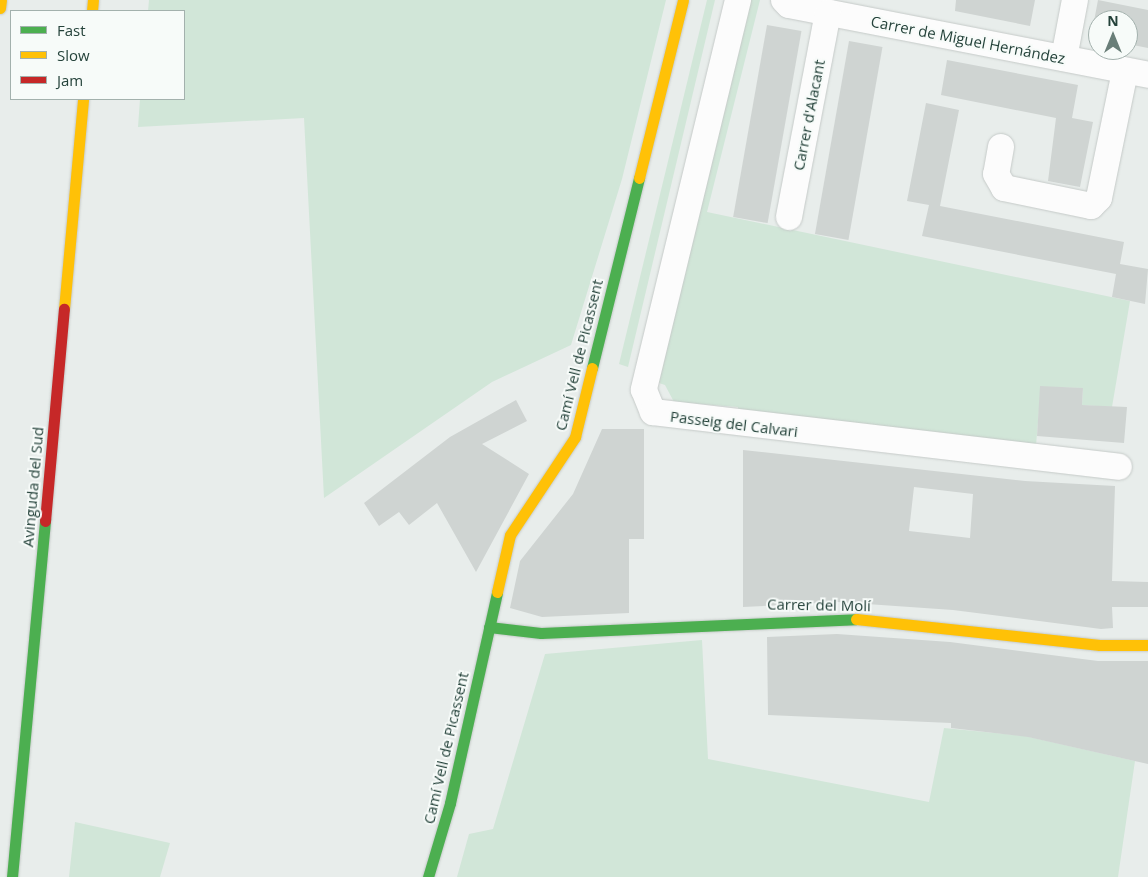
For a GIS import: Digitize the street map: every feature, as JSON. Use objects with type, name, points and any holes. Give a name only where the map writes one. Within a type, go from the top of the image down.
[{"type":"street","points":[[0,8],[1,0]]},
{"type":"street","name":"Camí Vell de Picassent","points":[[428,877],[450,803],[510,535],[575,437],[683,0]]},
{"type":"street","name":"Passeig del Calvari","points":[[738,0],[644,390],[653,412],[1119,467]]},
{"type":"street","points":[[1064,58],[1075,0]]},
{"type":"street","name":"Carrer de Miguel Hernández","points":[[786,3],[828,13],[1137,73]]},
{"type":"street","name":"Carrer d'Alacant","points":[[789,217],[828,13]]},
{"type":"street","points":[[1001,147],[996,174],[1004,188],[1084,207],[1099,198],[1137,73]]},
{"type":"street","name":"Avinguda del Sud","points":[[12,877],[84,100]]},
{"type":"street","name":"Carrer del Molí","points":[[489,627],[541,633],[837,618],[952,626],[1100,644],[1148,645]]},
{"type":"green space","points":[[149,0],[666,0],[622,179],[571,345],[492,382],[324,498],[304,118],[138,127],[140,100],[185,100],[185,10],[148,10]]},
{"type":"green space","points":[[707,0],[715,0],[628,367],[619,364]]},
{"type":"green space","points":[[747,0],[760,0],[707,212],[1130,301],[1112,407],[1082,405],[1083,388],[1041,387],[1036,445],[738,417],[738,407],[674,402],[665,385],[659,383]]},
{"type":"green space","points":[[702,640],[708,759],[929,802],[944,728],[1025,736],[1135,761],[1118,877],[457,877],[469,834],[493,829],[545,654]]},
{"type":"green space","points":[[75,822],[170,843],[160,877],[69,877]]},
{"type":"building","points":[[956,0],[1035,0],[1030,26],[955,11]]},
{"type":"building","points":[[1098,0],[1148,10],[1148,48],[1138,46],[1138,10],[1096,10]]},
{"type":"building","points":[[767,25],[801,31],[768,223],[733,217]]},
{"type":"building","points":[[849,41],[882,47],[848,240],[815,234]]},
{"type":"building","points":[[947,60],[1078,85],[1072,118],[1093,122],[1080,187],[1048,181],[1056,118],[941,95]]},
{"type":"building","points":[[926,103],[959,110],[940,206],[1124,242],[1120,264],[1148,269],[1145,304],[1112,297],[1116,274],[922,236],[929,205],[907,201]]},
{"type":"building","points":[[1040,386],[1083,388],[1082,405],[1127,407],[1124,443],[1037,436]]},
{"type":"building","points":[[516,400],[527,421],[482,444],[529,474],[476,572],[437,503],[409,525],[399,512],[379,526],[364,503],[450,437]]},
{"type":"building","points":[[602,429],[644,429],[644,539],[629,539],[629,613],[542,617],[510,608],[520,561],[573,494]]},
{"type":"building","points":[[743,450],[1025,481],[1115,486],[1112,581],[1148,582],[1148,607],[1112,607],[1113,628],[1101,629],[953,610],[838,602],[743,607]],"holes":[[[914,487],[973,494],[970,538],[909,531]]]},
{"type":"building","points":[[837,634],[950,642],[1098,661],[1148,661],[1148,764],[1028,737],[951,728],[951,723],[768,715],[767,637]]},
{"type":"traffic: fast","points":[[592,368],[639,178]]},
{"type":"traffic: fast","points":[[12,877],[45,521]]},
{"type":"traffic: fast","points":[[428,877],[450,803],[497,592]]},
{"type":"traffic: fast","points":[[489,627],[541,633],[856,619]]},
{"type":"traffic: slow","points":[[0,8],[1,0]]},
{"type":"traffic: slow","points":[[92,10],[93,0]]},
{"type":"traffic: slow","points":[[639,178],[683,0]]},
{"type":"traffic: slow","points":[[64,309],[83,100]]},
{"type":"traffic: slow","points":[[497,592],[510,535],[575,437],[592,368]]},
{"type":"traffic: slow","points":[[856,619],[1100,645],[1148,645]]},
{"type":"traffic: jam","points":[[45,521],[64,309]]}]
